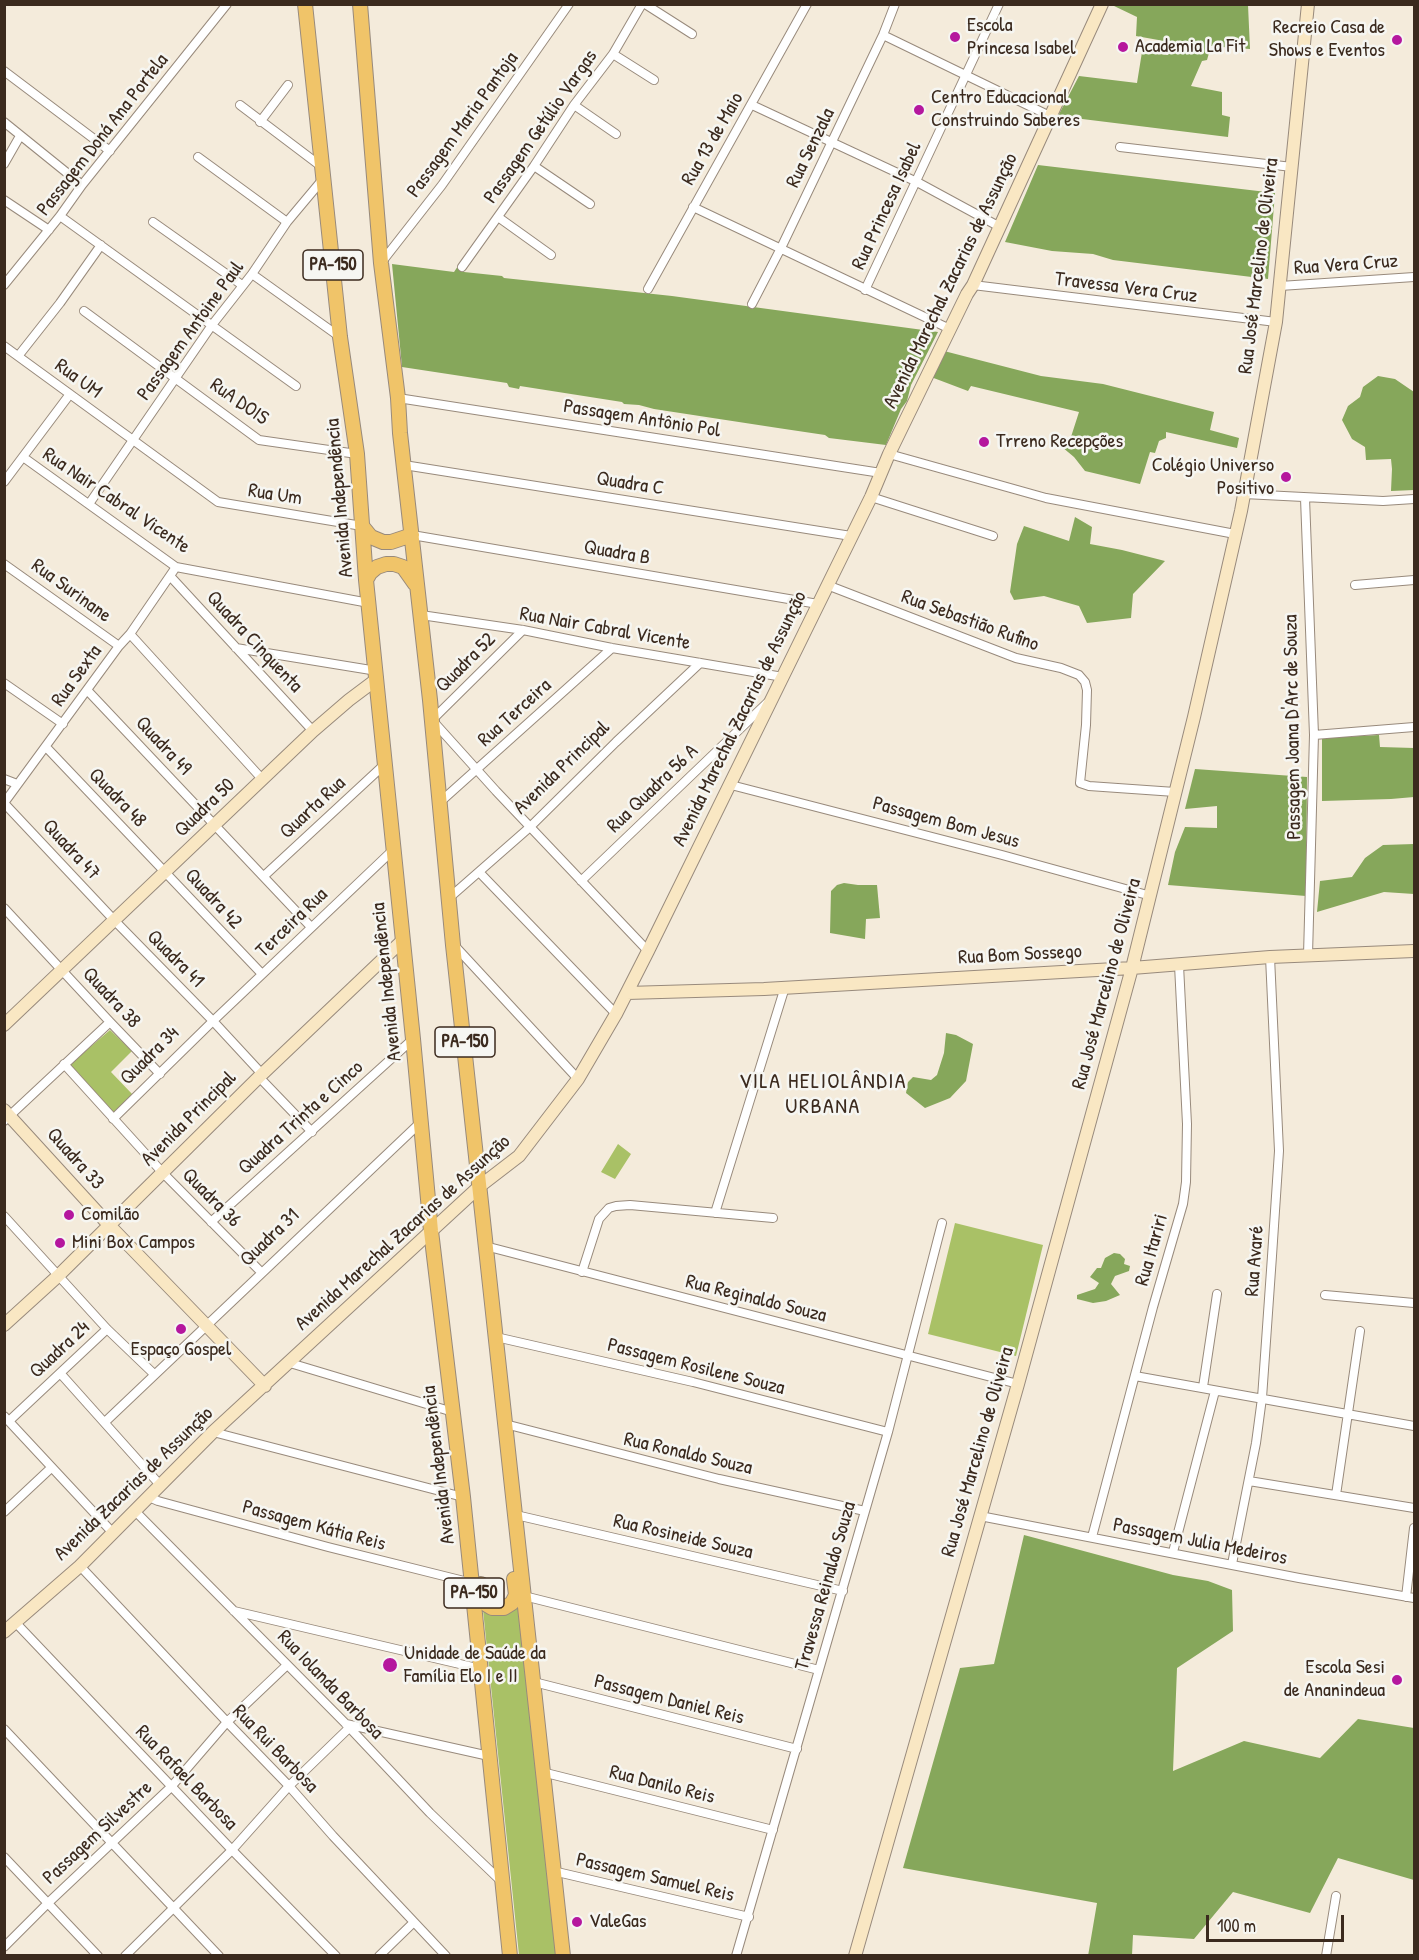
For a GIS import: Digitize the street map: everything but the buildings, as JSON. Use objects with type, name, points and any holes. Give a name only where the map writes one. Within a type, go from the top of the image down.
[{"type":"main road","name":"Avenida Independência","points":[[305,4],[340,337],[357,454],[366,580],[431,1231],[464,1497],[510,1956]]},
{"type":"main road","name":"PA-150","points":[[360,4],[381,263],[398,398],[485,1246],[564,1954]]},
{"type":"main road","points":[[362,526],[370,537],[383,543],[412,536]]},
{"type":"main road","points":[[366,580],[377,567],[394,564],[403,567],[408,572],[418,589]]},
{"type":"main road","points":[[460,1468],[469,1493],[483,1598],[492,1608],[504,1608],[512,1603],[516,1595],[504,1477],[509,1453]]},
{"type":"street","name":"Passagem Doná Ana Portela","points":[[4,285],[9,274],[49,230],[82,185],[227,4]]},
{"type":"street","name":"Passagem Maria Pantoja","points":[[381,263],[442,185],[569,4]]},
{"type":"street","points":[[644,4],[692,34]]},
{"type":"street","name":"Passagem Getúlio Vargas","points":[[462,267],[574,105],[613,54],[644,4]]},
{"type":"street","name":"Rua 13 de Maio","points":[[648,289],[807,4]]},
{"type":"street","name":"Rua Senzala","points":[[752,304],[832,142],[883,35],[895,4]]},
{"type":"street","name":"Rua Princesa Isabel","points":[[865,290],[999,4]]},
{"type":"street","name":"Avenida Marechal Zacarias de Assunção","points":[[290,1363],[480,1186],[519,1156],[578,1079],[627,993],[774,697],[871,497],[889,454],[973,285],[1102,4]]},
{"type":"street","name":"Rua José Marcelino de Oliveira","points":[[855,1956],[1018,1384],[1151,896],[1244,494],[1276,322],[1308,4]]},
{"type":"street","points":[[883,35],[1052,117]]},
{"type":"street","points":[[613,54],[654,81]]},
{"type":"street","points":[[4,71],[110,151]]},
{"type":"street","points":[[260,122],[288,85]]},
{"type":"street","points":[[240,105],[323,173]]},
{"type":"street","points":[[574,105],[616,134]]},
{"type":"street","points":[[752,105],[917,182],[1000,227]]},
{"type":"street","points":[[4,122],[82,185]]},
{"type":"street","points":[[4,164],[20,136]]},
{"type":"street","points":[[1120,147],[1292,167]]},
{"type":"street","points":[[198,157],[288,222]]},
{"type":"street","points":[[534,166],[590,204]]},
{"type":"street","name":"Passagem Antoine Paul","points":[[89,504],[212,325],[252,274],[323,173]]},
{"type":"street","points":[[4,200],[49,230]]},
{"type":"street","points":[[693,207],[950,329]]},
{"type":"street","points":[[60,216],[296,386]]},
{"type":"street","points":[[498,217],[551,255]]},
{"type":"street","points":[[153,222],[242,285]]},
{"type":"street","points":[[19,355],[101,246]]},
{"type":"street","points":[[252,274],[340,337]]},
{"type":"street","name":"Rua Vera Cruz","points":[[1280,286],[1414,277]]},
{"type":"street","name":"Travessa Vera Cruz","points":[[973,285],[1276,322]]},
{"type":"street","points":[[84,311],[177,378]]},
{"type":"street","name":"Rua UM","points":[[4,345],[218,502]]},
{"type":"street","name":"RuA DOIS","points":[[177,378],[259,440],[357,454]]},
{"type":"street","points":[[4,482],[70,394]]},
{"type":"street","name":"Passagem Antônio Pol","points":[[398,398],[881,474]]},
{"type":"street","points":[[889,454],[1046,498],[1235,534]]},
{"type":"street","name":"Rua Nair Cabral Vicente","points":[[23,457],[176,567],[369,603]]},
{"type":"street","name":"Quadra C","points":[[404,465],[851,536]]},
{"type":"street","points":[[1244,494],[1383,501],[1414,499]]},
{"type":"street","points":[[871,497],[993,536]]},
{"type":"street","name":"Passagem Joana D'Arc de Souza","points":[[1305,498],[1314,735],[1308,955]]},
{"type":"street","name":"Rua Um","points":[[218,502],[362,526]]},
{"type":"street","name":"Quadra B","points":[[412,536],[818,604]]},
{"type":"street","name":"Rua Surinane","points":[[4,564],[119,646]]},
{"type":"street","name":"Rua Sexta","points":[[4,803],[130,634],[176,567]]},
{"type":"street","name":"Quadra Cinquenta","points":[[170,576],[313,731]]},
{"type":"street","points":[[1355,585],[1414,580]]},
{"type":"street","name":"Rua Sebastião Rufino","points":[[827,585],[1016,658],[1061,668],[1079,675],[1085,682],[1087,690],[1080,783],[1089,786],[1175,792]]},
{"type":"street","name":"Rua Nair Cabral Vicente","points":[[421,615],[523,630],[612,648],[783,677]]},
{"type":"street","name":"Quadra 52","points":[[432,720],[523,630]]},
{"type":"street","points":[[130,634],[263,780]]},
{"type":"street","points":[[236,648],[377,675]]},
{"type":"street","name":"Rua Terceira","points":[[439,803],[612,648]]},
{"type":"street","name":"Avenida Principal","points":[[449,898],[530,827],[700,663]]},
{"type":"street","name":"Quadra 50","points":[[7,1018],[64,970],[313,731],[377,675]]},
{"type":"street","points":[[4,683],[63,724]]},
{"type":"street","name":"Quadra 49","points":[[87,690],[311,927]]},
{"type":"street","name":"Rua Quadra 56 A","points":[[581,881],[774,697]]},
{"type":"street","points":[[432,720],[648,951]]},
{"type":"street","points":[[1314,735],[1414,727]]},
{"type":"street","name":"Quadra 48","points":[[46,747],[165,873]]},
{"type":"street","name":"Quarta Rua","points":[[264,876],[385,765]]},
{"type":"street","points":[[4,779],[17,784]]},
{"type":"street","name":"Passagem Bom Jesus","points":[[731,785],[1151,896]]},
{"type":"street","name":"Quadra 47","points":[[4,803],[114,920]]},
{"type":"street","name":"Terceira Rua","points":[[213,1021],[393,850]]},
{"type":"street","name":"Quadra 42","points":[[165,873],[262,974]]},
{"type":"street","points":[[480,873],[616,1014]]},
{"type":"street","name":"Quadra 38","points":[[4,908],[160,1074]]},
{"type":"street","name":"Quadra 41","points":[[114,920],[213,1021],[260,1076]]},
{"type":"street","name":"Avenida Principal","points":[[4,1325],[58,1276],[260,1076],[402,941]]},
{"type":"street","points":[[453,945],[578,1079]]},
{"type":"street","name":"Rua Bom Sossego","points":[[627,993],[785,987],[1132,968],[1270,957],[1414,951]]},
{"type":"street","name":"Rua Avaré","points":[[1232,1564],[1249,1481],[1262,1398],[1279,1151],[1270,957]]},
{"type":"street","name":"Rua Itariri","points":[[1092,1537],[1168,1251],[1183,1204],[1186,1182],[1187,1124],[1179,965]]},
{"type":"street","points":[[715,1213],[785,987]]},
{"type":"street","name":"Quadra 34","points":[[113,1119],[213,1021]]},
{"type":"street","name":"Quadra 33","points":[[110,1022],[6,1115],[208,1326]]},
{"type":"street","name":"Quadra Trinta e Cinco","points":[[211,1222],[413,1039]]},
{"type":"street","name":"Quadra 36","points":[[64,1064],[162,1172],[261,1273]]},
{"type":"street","points":[[260,1076],[312,1132]]},
{"type":"street","name":"Quadra 31","points":[[105,1422],[420,1122]]},
{"type":"street","points":[[582,1272],[599,1219],[609,1208],[630,1205],[773,1218]]},
{"type":"street","name":"Quadra 24","points":[[5,1218],[107,1329],[154,1374]]},
{"type":"street","name":"Travessa Reinaldo Souza","points":[[736,1956],[888,1432],[942,1223]]},
{"type":"street","name":"Rua Reginaldo Souza","points":[[485,1246],[1018,1384]]},
{"type":"street","points":[[1203,1387],[1217,1294]]},
{"type":"street","points":[[1325,1295],[1414,1303]]},
{"type":"street","points":[[208,1326],[264,1386]]},
{"type":"street","name":"Quadra 24","points":[[7,1419],[107,1329]]},
{"type":"street","points":[[1336,1496],[1360,1332]]},
{"type":"street","name":"Passagem Rosilene Souza","points":[[496,1337],[693,1382],[888,1432]]},
{"type":"street","points":[[290,1363],[453,1412]]},
{"type":"street","name":"Avenida Zacarias de Assunção","points":[[9,1625],[80,1566],[213,1432],[290,1363]]},
{"type":"street","points":[[60,1373],[160,1486]]},
{"type":"street","points":[[1135,1376],[1414,1426]]},
{"type":"street","points":[[1173,1552],[1215,1391]]},
{"type":"street","points":[[7,1419],[113,1533]]},
{"type":"street","name":"Rua Ronaldo Souza","points":[[505,1424],[719,1479],[865,1511]]},
{"type":"street","points":[[213,1432],[464,1497]]},
{"type":"street","points":[[5,1512],[51,1468]]},
{"type":"street","points":[[1249,1481],[1414,1508]]},
{"type":"street","name":"Passagem Kátia Reis","points":[[149,1497],[294,1538],[472,1583]]},
{"type":"street","name":"Rua Iolanda Barbosa","points":[[135,1511],[348,1726],[430,1813],[502,1882]]},
{"type":"street","name":"Rua Rosineide Souza","points":[[516,1515],[843,1591]]},
{"type":"street","name":"Passagem Julia Medeiros","points":[[980,1516],[1410,1597]]},
{"type":"street","points":[[1410,1597],[1414,1528]]},
{"type":"street","name":"Rua Rui Barbosa","points":[[80,1566],[289,1786],[413,1923],[446,1956]]},
{"type":"street","points":[[524,1596],[819,1670]]},
{"type":"street","points":[[234,1611],[481,1669]]},
{"type":"street","name":"Rua Rafael Barbosa","points":[[9,1625],[336,1956]]},
{"type":"street","name":"Passagem Silvestre","points":[[4,1947],[171,1787],[226,1722],[287,1665]]},
{"type":"street","name":"Passagem Daniel Reis","points":[[534,1682],[797,1749]]},
{"type":"street","points":[[125,1956],[232,1850],[289,1786],[348,1726],[489,1756]]},
{"type":"street","points":[[4,1729],[219,1956]]},
{"type":"street","name":"Rua Danilo Reis","points":[[542,1772],[773,1830]]},
{"type":"street","points":[[4,1857],[98,1956]]},
{"type":"street","name":"Passagem Samuel Reis","points":[[553,1871],[749,1917]]},
{"type":"street","points":[[1326,1956],[1336,1896]]},
{"type":"street","points":[[379,1956],[413,1923]]},
{"type":"green space","points":[[1112,5],[1248,5],[1250,49],[1211,46],[1207,60],[1202,61],[1191,86],[1222,92],[1222,115],[1230,117],[1228,137],[1058,116],[1079,76],[1137,83],[1142,52],[1168,55],[1164,41],[1136,36],[1137,17]]},
{"type":"green space","points":[[1038,165],[1275,193],[1268,279],[1113,260],[1093,254],[1052,251],[1005,242]]},
{"type":"green space","points":[[392,264],[454,272],[458,266],[464,272],[504,278],[672,296],[938,332],[911,385],[907,401],[901,409],[886,445],[829,438],[825,435],[622,402],[520,386],[519,389],[509,387],[507,383],[402,367]]},
{"type":"green space","points":[[944,351],[1041,376],[1103,384],[1214,412],[1210,430],[1239,438],[1237,448],[1166,432],[1166,438],[1159,441],[1155,453],[1150,452],[1140,484],[1085,471],[1062,447],[1063,439],[1070,440],[1079,412],[971,386],[968,391],[931,377]]},
{"type":"green space","points":[[1378,376],[1395,379],[1414,392],[1414,490],[1391,491],[1391,459],[1366,460],[1365,447],[1352,439],[1342,420],[1348,406],[1360,397],[1363,387]]},
{"type":"green space","points":[[1075,517],[1092,527],[1090,544],[1165,561],[1133,594],[1131,618],[1087,623],[1079,606],[1044,596],[1014,600],[1010,592],[1017,544],[1024,526],[1069,541]]},
{"type":"green space","points":[[1379,735],[1380,747],[1414,748],[1414,797],[1322,801],[1322,738]]},
{"type":"green space","points":[[1195,769],[1307,777],[1306,896],[1168,885],[1175,852],[1185,827],[1217,828],[1217,806],[1185,809]]},
{"type":"green space","points":[[1414,844],[1414,894],[1384,892],[1317,912],[1320,881],[1352,877],[1365,858],[1383,845]]},
{"type":"green space","points":[[844,883],[877,885],[880,918],[866,919],[865,939],[830,933],[831,891],[837,885]]},
{"type":"green space","points":[[110,1030],[132,1051],[111,1072],[134,1096],[115,1114],[68,1066]]},
{"type":"green space","points":[[946,1033],[956,1035],[973,1044],[966,1081],[950,1098],[925,1108],[906,1093],[908,1082],[913,1077],[931,1080],[937,1075],[944,1053]]},
{"type":"green space","points":[[618,1144],[631,1154],[615,1179],[601,1172]]},
{"type":"green space","points":[[955,1223],[1043,1245],[1016,1356],[928,1334]]},
{"type":"green space","points":[[1114,1253],[1120,1254],[1125,1259],[1124,1264],[1130,1266],[1129,1271],[1115,1276],[1111,1284],[1120,1295],[1093,1303],[1077,1299],[1077,1295],[1095,1289],[1099,1283],[1090,1277],[1097,1268],[1101,1268],[1105,1258]]},
{"type":"green space","points":[[1024,1535],[1173,1575],[1208,1581],[1232,1590],[1233,1631],[1177,1668],[1173,1771],[1244,1741],[1320,1758],[1358,1719],[1414,1728],[1414,1880],[1338,1858],[1310,1913],[1233,1892],[1194,1939],[1133,1935],[1132,1955],[1088,1956],[1097,1903],[903,1868],[960,1668],[994,1664]]},
{"type":"green space","points":[[521,1607],[558,1955],[519,1955],[483,1610],[505,1613]]},
{"type":"place","name":"Escola Princesa Isabel","points":[[955,37]]},
{"type":"place","name":"Recreio Casa de Shows e Eventos","points":[[1397,40]]},
{"type":"place","name":"Academia La Fit","points":[[1123,47]]},
{"type":"place","name":"Centro Educacional Construindo Saberes","points":[[919,110]]},
{"type":"place","name":"Trreno Recepções","points":[[984,442]]},
{"type":"place","name":"Colégio Universo Positivo","points":[[1286,477]]},
{"type":"place","name":"Comilão","points":[[69,1215]]},
{"type":"place","name":"Mini Box Campos","points":[[60,1243]]},
{"type":"place","name":"Espaço Gospel","points":[[181,1329]]},
{"type":"place","name":"Unidade de Saúde da Família Elo I e II","points":[[390,1665]]},
{"type":"place","name":"Escola Sesi de Ananindeua","points":[[1397,1680]]},
{"type":"place","name":"ValeGas","points":[[577,1922]]},
{"type":"district","name":"VILA HELIOLÂNDIA URBANA","points":[[823,1094]]}]
